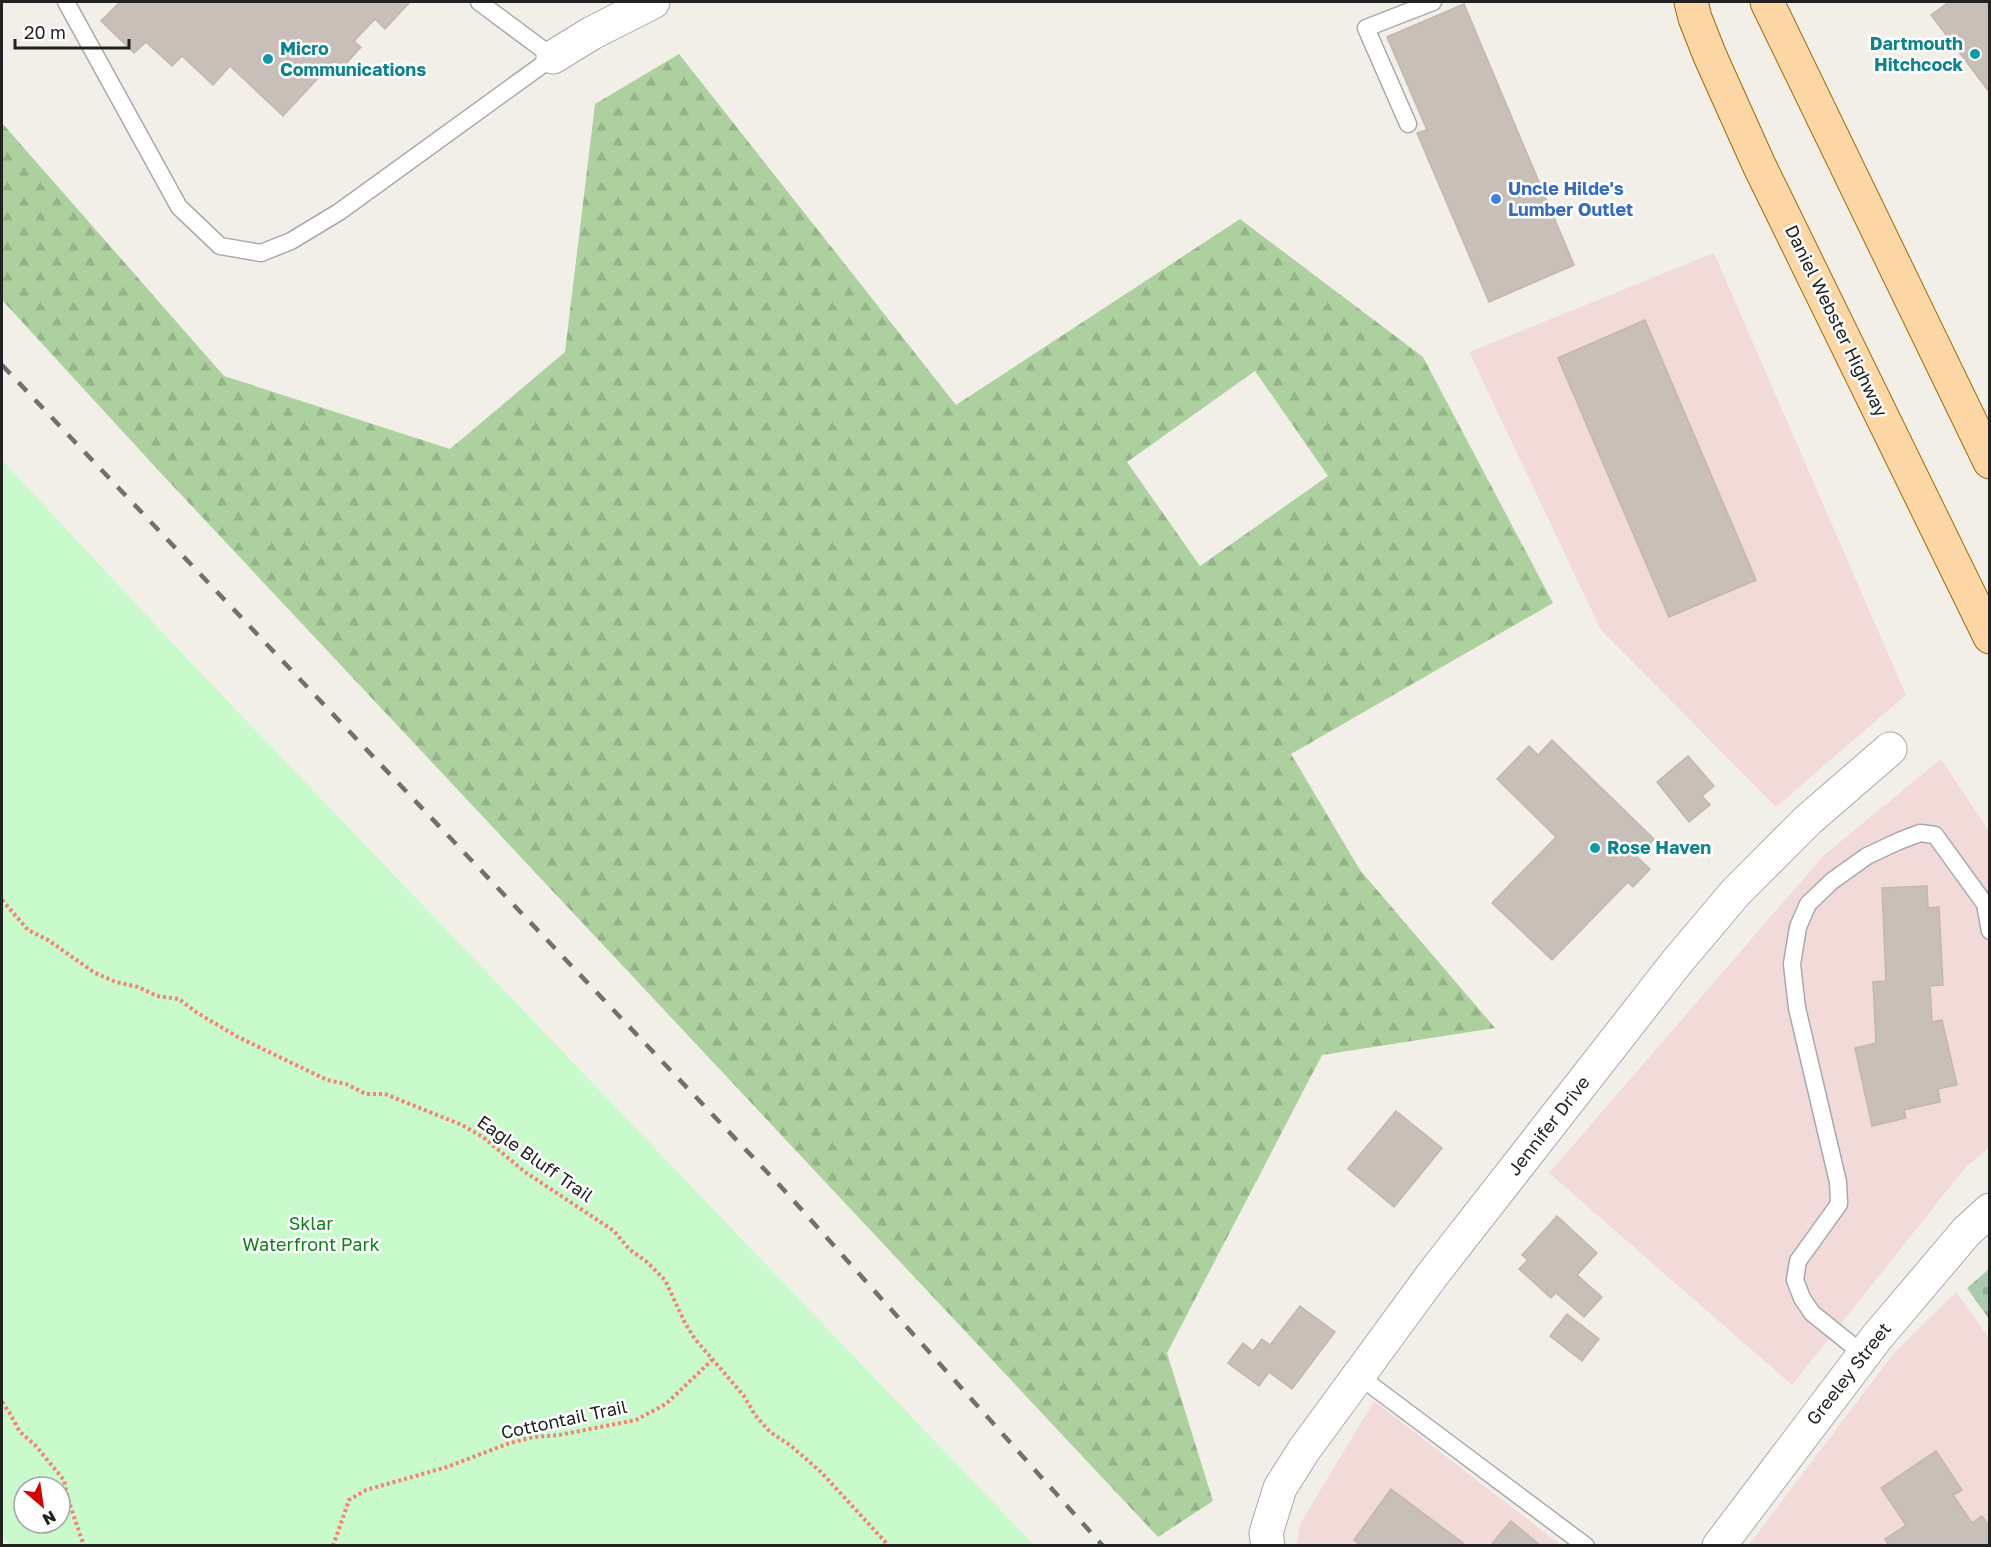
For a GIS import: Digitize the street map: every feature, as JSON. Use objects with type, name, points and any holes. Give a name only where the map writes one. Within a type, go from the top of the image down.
[{"type":"main road","name":"Daniel Webster Highway","points":[[1691,2],[1710,56],[1759,165],[1989,637]]},
{"type":"main road","points":[[1767,2],[1989,462]]},
{"type":"street","points":[[553,57],[592,33],[653,2]]},
{"type":"street","name":"Jennifer Drive","points":[[1268,1545],[1266,1533],[1280,1488],[1304,1450],[1433,1274],[1676,963],[1736,892],[1808,820],[1890,749]]},
{"type":"street","name":"Greeley Street","points":[[1719,1545],[1863,1354],[1966,1232],[1989,1210]]},
{"type":"lane","points":[[66,2],[179,207],[220,246],[261,253],[291,241],[339,212],[553,57],[479,2]]},
{"type":"lane","points":[[1408,124],[1366,28],[1433,2]]},
{"type":"lane","points":[[1863,1354],[1812,1313],[1802,1298],[1795,1280],[1798,1261],[1839,1204],[1838,1182],[1797,1008],[1792,964],[1798,927],[1808,904],[1832,881],[1867,856],[1920,833],[1935,835],[1985,904],[1989,931]]},
{"type":"lane","points":[[1359,1376],[1586,1545]]},
{"type":"path","name":"Eagle Bluff Trail","points":[[2,900],[28,930],[48,940],[95,973],[116,982],[138,987],[157,996],[179,999],[236,1036],[310,1073],[346,1084],[366,1094],[385,1094],[462,1125],[483,1137],[525,1172],[614,1231],[629,1249],[647,1262],[665,1280],[695,1339],[744,1396],[755,1415],[770,1432],[790,1445],[821,1472],[889,1545]]},
{"type":"path","name":"Cottontail Trail","points":[[333,1545],[349,1500],[366,1490],[407,1480],[532,1437],[559,1435],[636,1420],[666,1404],[712,1359]]},
{"type":"path","points":[[2,1402],[20,1431],[43,1453],[64,1480],[84,1545]]},
{"type":"shaded area","points":[[1714,253],[1906,695],[1776,807],[1601,630],[1469,352]]},
{"type":"shaded area","points":[[1941,759],[1989,831],[1989,1148],[1965,1168],[1792,1385],[1549,1173],[1824,855]]},
{"type":"shaded area","points":[[1956,1292],[1989,1338],[1989,1545],[1748,1546],[1893,1354]]},
{"type":"shaded area","points":[[1374,1401],[1561,1545],[1296,1546],[1300,1524]]},
{"type":"green space","points":[[679,54],[956,405],[1240,219],[1423,357],[1553,603],[1291,754],[1360,870],[1495,1028],[1322,1055],[1167,1353],[1213,1501],[1158,1537],[158,470],[2,300],[2,123],[224,376],[450,449],[565,352],[595,104]],"holes":[[[1255,371],[1328,476],[1200,566],[1127,462]]]},
{"type":"green space","name":"Sklar Waterfront Park","points":[[2,460],[177,648],[1034,1545],[9,1545],[2,1535]]},
{"type":"green space","points":[[1989,1269],[1989,1319],[1967,1288]]},
{"type":"building","name":"Micro Communications","points":[[120,2],[409,3],[385,29],[375,19],[354,41],[361,47],[342,68],[334,61],[283,116],[230,66],[213,85],[182,56],[172,66],[146,42],[134,53],[101,21]]},
{"type":"building","name":"Dartmouth Hitchcock","points":[[1949,2],[1990,2],[1990,93],[1931,15]]},
{"type":"building","name":"Uncle Hilde's Lumber Outlet","points":[[1464,4],[1574,265],[1489,302],[1417,133],[1427,130],[1387,37]]},
{"type":"building","points":[[1645,320],[1756,580],[1669,617],[1558,358]]},
{"type":"building","name":"Rose Haven","points":[[1552,740],[1654,839],[1637,857],[1650,869],[1633,887],[1628,882],[1552,960],[1492,903],[1556,837],[1497,779],[1529,746],[1538,755]]},
{"type":"building","points":[[1688,756],[1714,786],[1702,796],[1710,805],[1689,822],[1657,782]]},
{"type":"building","points":[[1927,886],[1928,908],[1939,907],[1943,985],[1930,986],[1932,1022],[1942,1020],[1957,1085],[1938,1089],[1940,1102],[1904,1110],[1906,1118],[1872,1126],[1855,1048],[1876,1043],[1873,982],[1886,981],[1882,888]]},
{"type":"building","points":[[1396,1111],[1442,1148],[1394,1207],[1348,1169]]},
{"type":"building","points":[[1557,1216],[1597,1253],[1577,1275],[1602,1297],[1584,1317],[1556,1293],[1551,1298],[1519,1269],[1528,1260],[1522,1255]]},
{"type":"building","points":[[1300,1306],[1335,1332],[1292,1389],[1269,1372],[1259,1386],[1228,1363],[1243,1343],[1253,1351],[1262,1339],[1270,1345]]},
{"type":"building","points":[[1567,1314],[1599,1339],[1582,1361],[1550,1336]]},
{"type":"building","points":[[1936,1451],[1962,1490],[1953,1495],[1972,1523],[1982,1516],[1990,1527],[1990,1537],[1986,1539],[1990,1546],[1889,1546],[1885,1539],[1906,1525],[1881,1488]]},
{"type":"building","points":[[1391,1489],[1463,1543],[1461,1546],[1361,1546],[1354,1540]]},
{"type":"building","points":[[1511,1521],[1541,1546],[1490,1546]]},
{"type":"railway","points":[[2,365],[784,1190],[1103,1546]]},
{"type":"place","name":"Dartmouth Hitchcock","points":[[1975,54]]},
{"type":"place","name":"Micro Communications","points":[[268,59]]},
{"type":"place","name":"Uncle Hilde's Lumber Outlet","points":[[1496,199]]},
{"type":"place","name":"Rose Haven","points":[[1595,848]]}]
